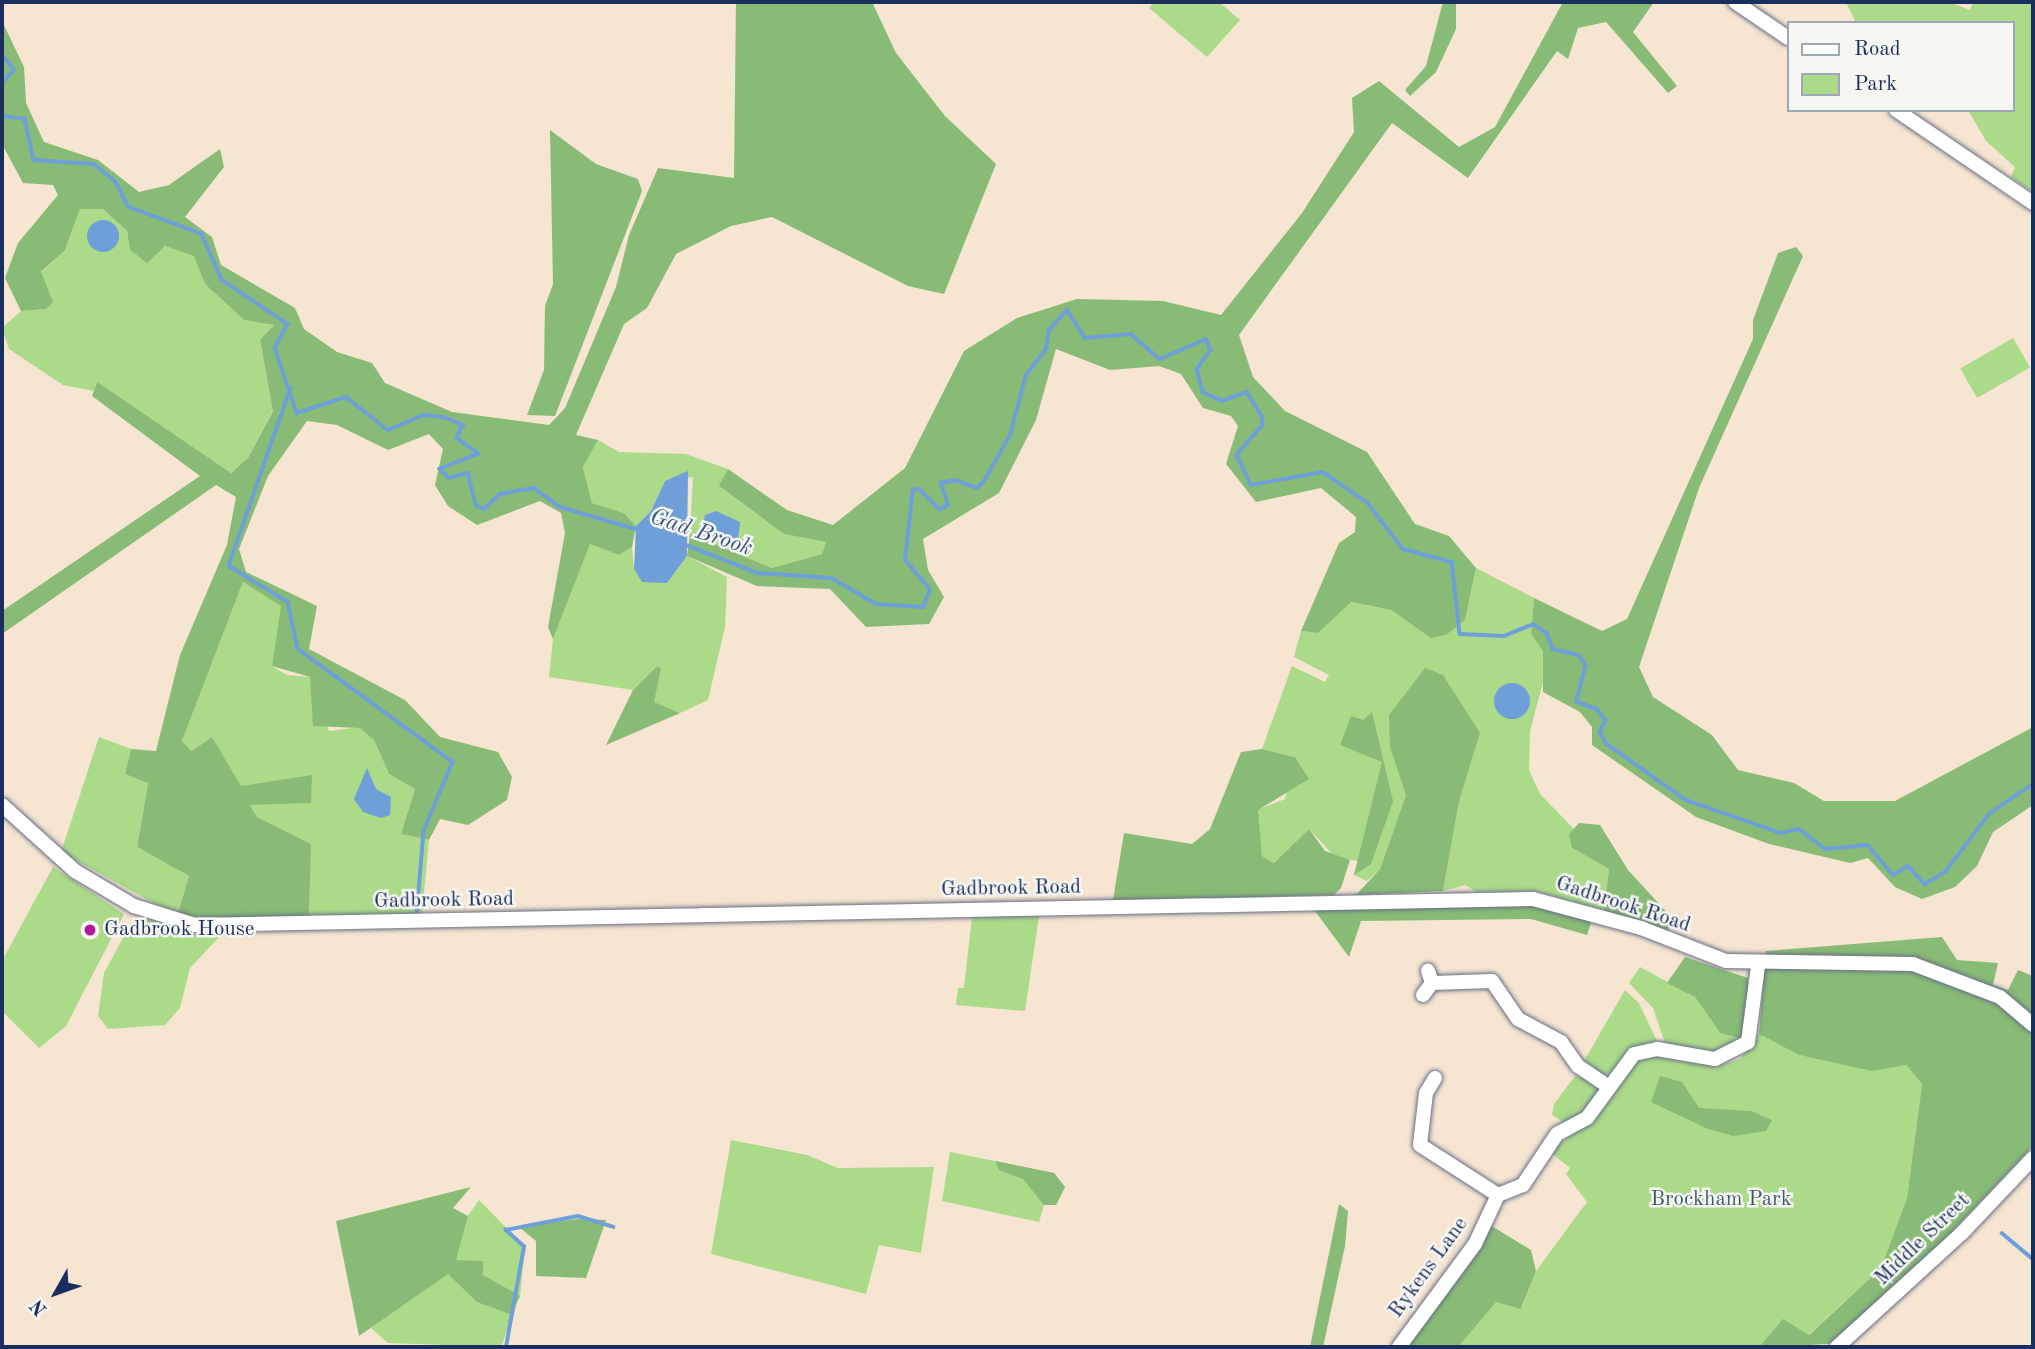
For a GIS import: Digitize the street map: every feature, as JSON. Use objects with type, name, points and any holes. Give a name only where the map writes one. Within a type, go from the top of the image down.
[{"type":"street","points":[[1735,2],[1786,37]]},
{"type":"street","points":[[1899,112],[2033,203]]},
{"type":"street","name":"Gadbrook Road","points":[[2,804],[75,871],[134,906],[195,925],[1533,899],[1758,966],[1913,964],[2000,997],[2033,1025]]},
{"type":"street","points":[[1435,1079],[1426,1093],[1420,1145],[1498,1195],[1523,1185],[1557,1134],[1587,1118],[1609,1087],[1644,1049],[1709,1060],[1737,1052],[1754,1027],[1758,966]]},
{"type":"street","points":[[1427,983],[1492,981],[1518,1019],[1561,1042],[1578,1066],[1609,1087]]},
{"type":"street","name":"Middle Street","points":[[1837,1347],[1962,1233],[2033,1158]]},
{"type":"street","name":"Rykens Lane","points":[[1399,1347],[1475,1244],[1498,1195]]},
{"type":"green space","points":[[736,2],[872,2],[896,53],[945,116],[996,164],[944,294],[908,286],[772,217],[731,226],[676,254],[647,308],[624,324],[576,435],[598,440],[583,467],[592,503],[624,513],[636,526],[632,547],[619,555],[590,544],[553,639],[548,627],[565,533],[561,513],[540,501],[477,525],[448,506],[435,485],[443,449],[429,434],[388,450],[337,425],[307,421],[268,476],[239,549],[246,572],[317,606],[309,649],[405,700],[440,737],[498,752],[512,777],[507,800],[468,825],[440,819],[429,840],[401,834],[415,789],[389,774],[374,740],[360,728],[313,726],[310,677],[272,666],[281,606],[243,582],[182,741],[191,751],[212,737],[241,786],[312,775],[311,803],[250,805],[257,817],[311,844],[309,915],[296,920],[177,916],[189,876],[137,847],[148,783],[125,774],[131,749],[156,751],[180,655],[227,545],[236,497],[216,485],[2,634],[2,611],[200,476],[92,396],[97,382],[231,473],[248,458],[273,411],[260,340],[274,325],[244,320],[205,284],[194,256],[165,246],[147,263],[130,250],[127,231],[103,209],[80,209],[65,250],[41,272],[53,302],[46,309],[21,311],[5,278],[18,243],[58,195],[53,185],[23,183],[2,144],[2,21],[24,67],[26,103],[44,142],[98,160],[139,192],[169,185],[220,149],[224,167],[185,217],[212,237],[221,265],[295,308],[304,329],[337,352],[372,363],[385,383],[452,412],[549,425],[565,408],[616,287],[629,235],[658,168],[734,178]]},
{"type":"green space","points":[[1154,2],[1219,2],[1240,20],[1207,57],[1149,8]]},
{"type":"green space","points":[[1443,2],[1456,2],[1456,29],[1436,72],[1410,96],[1405,90],[1426,66]]},
{"type":"green space","points":[[1563,2],[1654,2],[1633,32],[1677,86],[1668,93],[1606,22],[1578,28],[1568,59],[1557,51],[1468,178],[1392,123],[1239,335],[1253,377],[1285,411],[1367,452],[1415,524],[1449,536],[1476,568],[1465,620],[1446,635],[1431,638],[1391,610],[1351,602],[1318,633],[1301,631],[1339,543],[1355,532],[1356,517],[1321,488],[1256,502],[1226,464],[1238,426],[1231,416],[1203,408],[1181,374],[1159,366],[1110,370],[1056,349],[1036,420],[999,493],[923,539],[928,570],[944,597],[929,624],[866,627],[830,589],[757,586],[687,556],[690,534],[772,568],[822,554],[826,542],[784,534],[719,486],[728,469],[787,510],[833,525],[905,468],[964,351],[1017,318],[1077,299],[1163,301],[1221,315],[1302,213],[1354,132],[1352,98],[1379,81],[1459,147],[1495,127]]},
{"type":"green space","points":[[1846,2],[1949,2],[1970,10],[1973,2],[2033,2],[2033,192],[2011,177],[2015,167],[1986,141],[1969,112],[2014,112],[2014,21],[1855,21]]},
{"type":"green space","points":[[550,130],[596,164],[638,179],[642,191],[555,416],[527,415],[544,370],[545,306],[553,284]]},
{"type":"green space","points":[[80,209],[103,209],[127,231],[130,250],[146,262],[165,246],[195,256],[205,284],[244,320],[274,325],[260,341],[273,410],[248,458],[231,473],[96,382],[94,391],[63,385],[9,349],[2,328],[21,311],[46,309],[41,273],[65,250]]},
{"type":"green space","points":[[1796,247],[1803,256],[1699,488],[1639,667],[1653,697],[1712,735],[1738,770],[1794,783],[1824,801],[1895,801],[2033,727],[2033,805],[1993,832],[1977,866],[1955,887],[1922,899],[1895,887],[1868,858],[1850,863],[1769,844],[1696,817],[1592,745],[1592,727],[1580,712],[1543,692],[1543,651],[1531,634],[1534,598],[1602,631],[1627,619],[1753,339],[1753,320],[1778,253]]},
{"type":"green space","points":[[2013,338],[2030,367],[1977,398],[1960,368]]},
{"type":"green space","points":[[598,440],[619,452],[686,454],[728,469],[720,487],[784,534],[826,542],[822,554],[772,568],[690,534],[693,477],[665,481],[651,511],[636,526],[624,513],[592,503],[583,467]]},
{"type":"green space","points":[[590,543],[619,555],[632,547],[634,569],[667,583],[687,556],[727,577],[725,627],[708,700],[680,713],[653,702],[656,667],[633,690],[549,677],[553,639]]},
{"type":"green space","points":[[1476,568],[1534,598],[1531,633],[1543,650],[1545,675],[1530,731],[1529,770],[1540,794],[1574,829],[1572,848],[1609,869],[1604,910],[1536,891],[1477,892],[1465,885],[1443,891],[1459,802],[1480,733],[1426,669],[1398,709],[1406,795],[1380,869],[1367,881],[1354,875],[1358,861],[1336,858],[1309,829],[1274,863],[1262,856],[1257,810],[1285,799],[1295,757],[1262,749],[1292,666],[1325,682],[1329,675],[1294,657],[1301,631],[1318,633],[1350,602],[1391,610],[1431,637],[1465,620]]},
{"type":"green space","points":[[243,582],[282,606],[272,666],[287,675],[311,677],[329,731],[360,727],[374,740],[389,774],[415,789],[401,834],[429,840],[422,915],[309,915],[310,844],[257,817],[212,737],[190,751],[182,741]]},
{"type":"green space","points":[[656,667],[661,668],[654,702],[680,713],[606,745],[633,690]]},
{"type":"green space","points":[[1425,668],[1443,675],[1480,733],[1459,802],[1443,891],[1356,895],[1380,869],[1406,795],[1390,747],[1389,715]]},
{"type":"green space","points":[[1372,712],[1393,801],[1371,864],[1354,875],[1382,762],[1340,745],[1351,716],[1363,720]]},
{"type":"green space","points":[[99,737],[131,749],[125,774],[148,782],[137,847],[189,876],[177,916],[61,852]]},
{"type":"green space","points":[[1262,749],[1295,757],[1309,779],[1258,810],[1262,856],[1274,863],[1309,829],[1325,851],[1350,860],[1341,888],[1334,895],[1113,900],[1124,833],[1192,844],[1210,829],[1241,752]]},
{"type":"green space","points":[[1579,823],[1600,825],[1628,870],[1672,918],[1668,931],[1604,910],[1609,869],[1572,848],[1569,834]]},
{"type":"green space","points":[[53,867],[124,914],[66,1026],[39,1048],[2,1011],[2,961]]},
{"type":"green space","points":[[1530,904],[1592,920],[1587,935],[1531,919],[1361,921],[1349,957],[1312,907]]},
{"type":"green space","points":[[972,916],[1039,916],[1025,1011],[956,1005],[958,988],[964,988]]},
{"type":"green space","points":[[151,918],[169,927],[224,932],[190,968],[180,1008],[165,1025],[108,1029],[98,1016],[104,973],[131,923]]},
{"type":"green space","points":[[1942,937],[1957,960],[1998,963],[1993,985],[2008,990],[2018,970],[2033,976],[2033,1146],[1927,1258],[1829,1344],[1759,1347],[1783,1319],[1809,1335],[1881,1268],[1907,1198],[1922,1084],[1906,1065],[1872,1071],[1799,1055],[1759,1034],[1766,951]]},
{"type":"green space","points":[[1685,957],[1748,978],[1749,1024],[1740,1038],[1720,1033],[1695,997],[1667,983]]},
{"type":"green space","points":[[1640,967],[1695,997],[1720,1033],[1740,1038],[1734,1046],[1721,1053],[1666,1046],[1653,1008],[1629,983]]},
{"type":"green space","points":[[1625,990],[1639,1003],[1657,1041],[1631,1048],[1614,1071],[1601,1076],[1584,1061]]},
{"type":"green space","name":"Brockham Park","points":[[1759,1034],[1799,1055],[1872,1070],[1906,1065],[1922,1084],[1907,1198],[1881,1268],[1808,1335],[1783,1320],[1759,1347],[1458,1347],[1496,1301],[1522,1308],[1536,1271],[1587,1202],[1566,1174],[1570,1168],[1550,1152],[1604,1109],[1633,1062],[1658,1055],[1718,1066],[1740,1059]]},
{"type":"green space","points":[[1575,1076],[1592,1080],[1600,1091],[1590,1110],[1565,1123],[1552,1115],[1554,1104]]},
{"type":"green space","points":[[1660,1076],[1682,1082],[1699,1108],[1751,1111],[1772,1120],[1766,1131],[1733,1136],[1708,1129],[1651,1102]]},
{"type":"green space","points":[[731,1140],[807,1155],[838,1168],[934,1167],[921,1253],[879,1245],[866,1294],[711,1254]]},
{"type":"green space","points":[[950,1152],[1054,1173],[1065,1187],[1056,1205],[1044,1205],[1039,1222],[942,1201]]},
{"type":"green space","points":[[995,1161],[1054,1173],[1065,1187],[1056,1205],[1044,1205],[1023,1179],[999,1170]]},
{"type":"green space","points":[[471,1187],[453,1208],[468,1216],[456,1260],[483,1261],[483,1275],[520,1296],[510,1314],[477,1302],[448,1274],[359,1336],[336,1221]]},
{"type":"green space","points":[[479,1200],[525,1247],[520,1296],[501,1347],[388,1343],[371,1328],[415,1292]]},
{"type":"green space","points":[[1339,1204],[1348,1211],[1345,1246],[1323,1347],[1310,1347]]},
{"type":"green space","points":[[577,1219],[606,1220],[586,1278],[536,1276],[536,1241],[519,1227]]},
{"type":"green space","points":[[1490,1225],[1531,1250],[1536,1271],[1521,1309],[1496,1302],[1458,1347],[1403,1347]]},
{"type":"water","points":[[103,220],[114,225],[119,236],[114,247],[103,252],[92,247],[87,236],[92,225]]},
{"type":"water","points":[[688,471],[687,556],[667,583],[642,582],[634,569],[636,526],[651,511],[665,481]]},
{"type":"water","points":[[716,511],[740,522],[738,539],[702,531],[705,515]]},
{"type":"water","points":[[1512,683],[1525,688],[1530,701],[1525,714],[1512,719],[1499,714],[1494,701],[1499,688]]},
{"type":"water","points":[[367,768],[376,789],[391,797],[390,815],[381,818],[363,812],[354,799]]},
{"type":"waterway","name":"Gad Brook","points":[[2,54],[14,70],[2,84]]},
{"type":"waterway","name":"Gad Brook","points":[[2,116],[25,119],[34,160],[94,164],[116,182],[129,207],[202,234],[222,280],[288,324],[275,348],[297,413],[346,397],[388,430],[424,415],[444,417],[463,425],[457,438],[479,454],[440,469],[449,478],[468,473],[476,505],[484,509],[500,494],[534,488],[560,507],[639,530]]},
{"type":"waterway","name":"Gad Brook","points":[[686,545],[758,573],[832,578],[876,604],[923,607],[930,590],[905,560],[913,490],[919,489],[940,509],[948,505],[941,483],[955,480],[977,488],[984,481],[1010,435],[1026,375],[1046,349],[1049,330],[1067,310],[1085,338],[1131,334],[1160,359],[1206,339],[1211,350],[1197,369],[1203,392],[1222,401],[1247,392],[1262,416],[1263,425],[1237,455],[1251,485],[1323,472],[1368,503],[1403,549],[1452,562],[1460,634],[1504,636],[1533,624],[1547,633],[1553,649],[1579,655],[1586,665],[1577,702],[1597,709],[1606,720],[1600,732],[1607,744],[1686,800],[1781,833],[1799,829],[1826,849],[1868,845],[1893,875],[1908,866],[1925,884],[1945,872],[1990,813],[2033,784]]},
{"type":"waterway","points":[[291,388],[229,566],[288,602],[298,649],[453,762],[424,831],[417,916]]},
{"type":"waterway","points":[[506,1347],[524,1247],[506,1230],[578,1216],[613,1227]]},
{"type":"waterway","points":[[2002,1233],[2033,1259]]},
{"type":"place","name":"Gadbrook House","points":[[90,930]]}]
